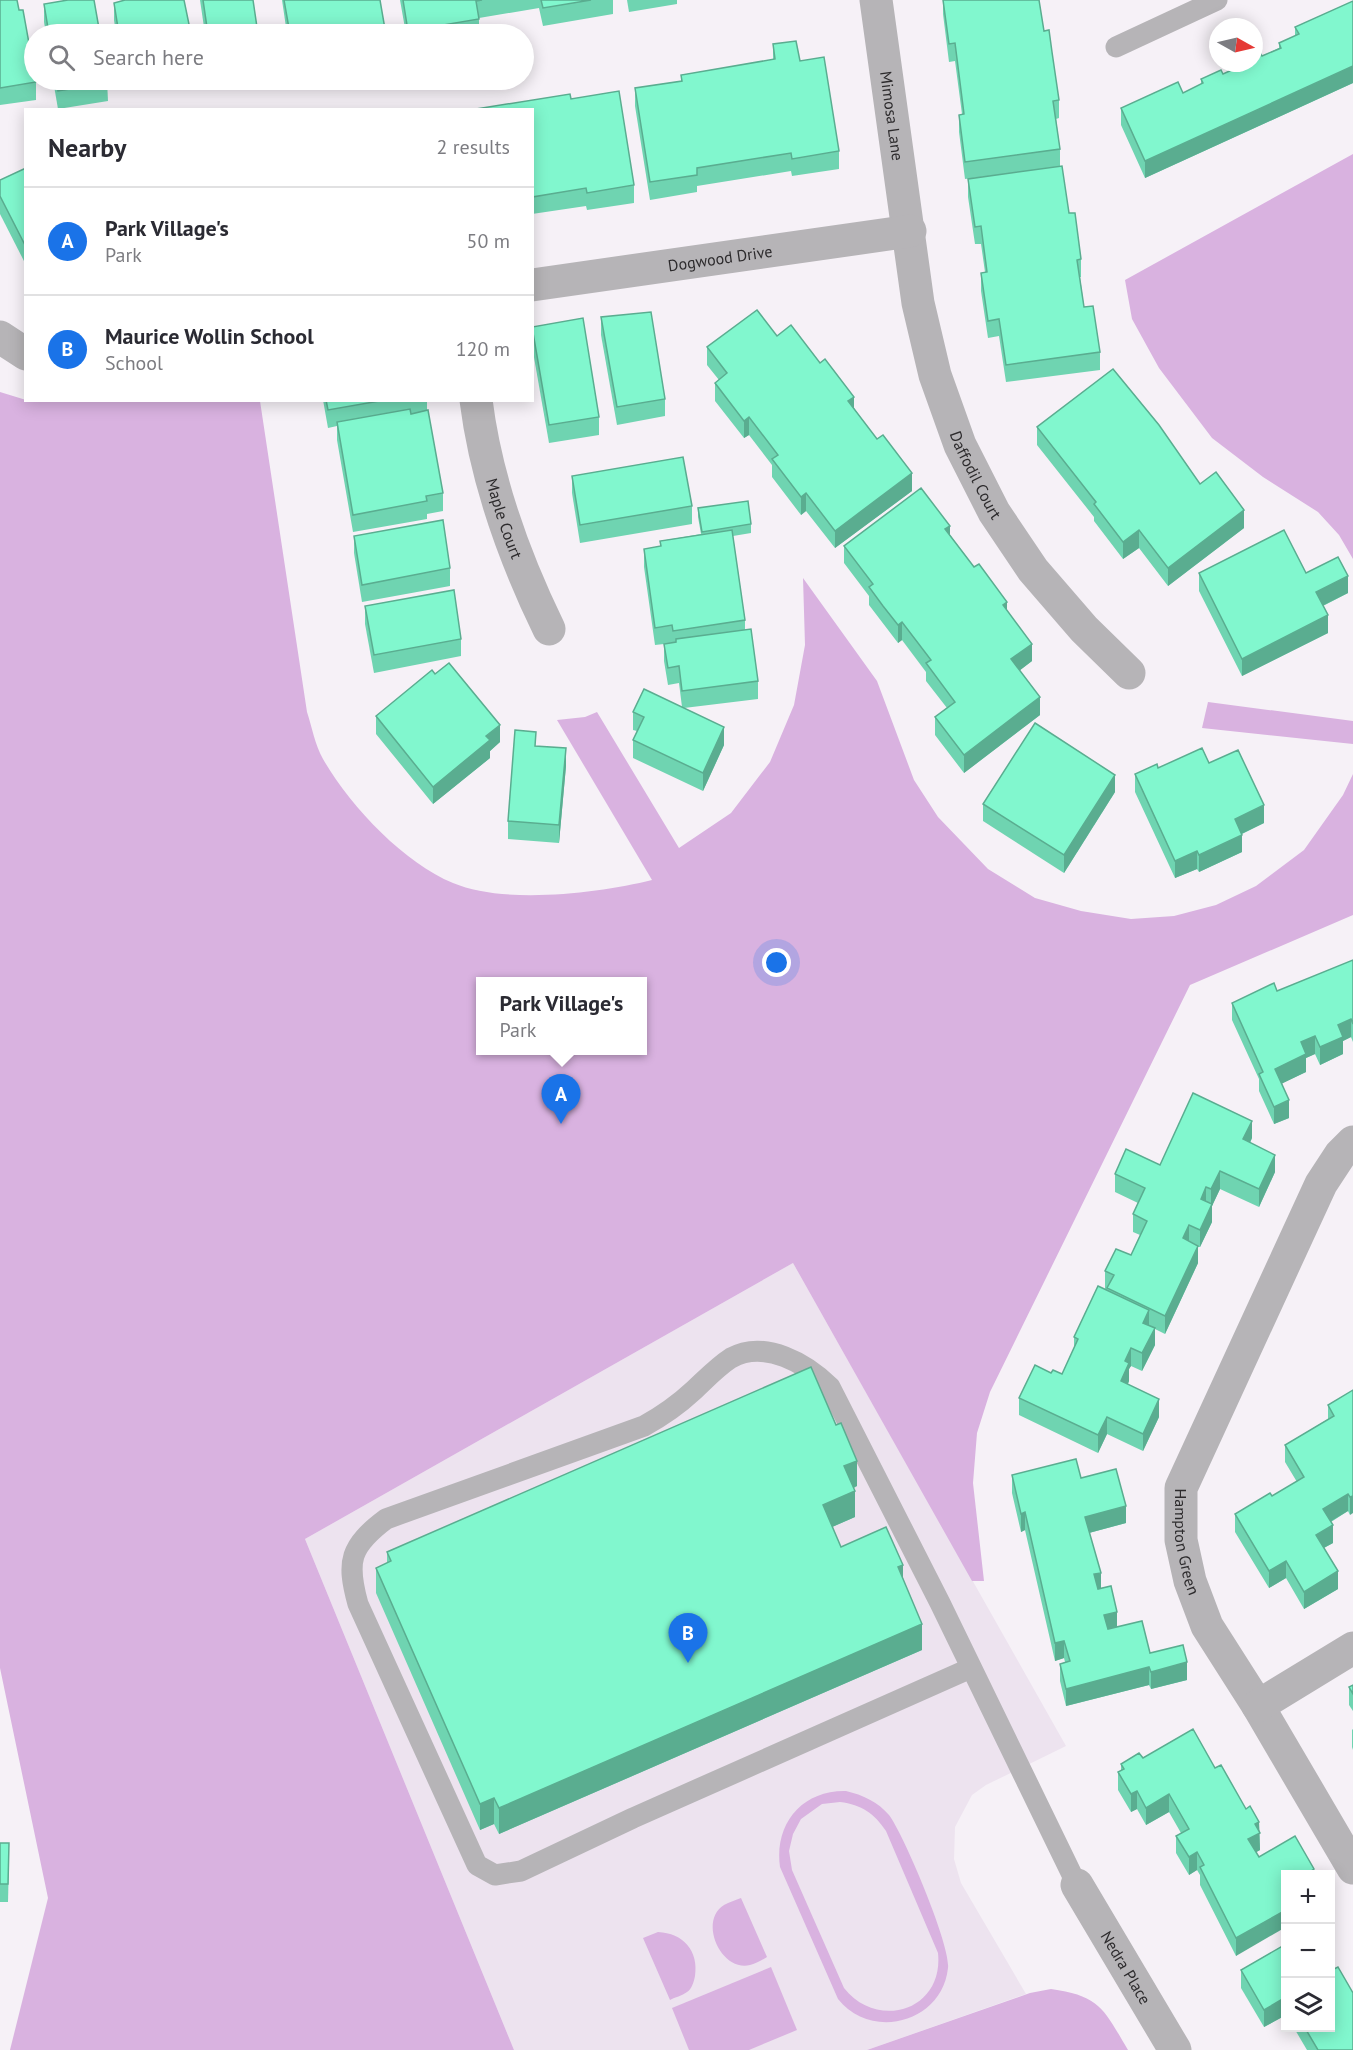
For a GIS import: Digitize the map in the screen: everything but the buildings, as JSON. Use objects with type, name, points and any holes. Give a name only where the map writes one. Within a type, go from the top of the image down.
[{"type":"street","name":"Mimosa Lane","points":[[876,0],[910,231]]},
{"type":"street","name":"Dogwood Drive","points":[[534,285],[910,231]]},
{"type":"street","name":"Daffodil Court","points":[[910,231],[918,303],[935,375],[960,445],[994,512],[1033,570],[1084,629],[1130,672]]},
{"type":"street","points":[[0,337],[24,353]]},
{"type":"street","name":"Maple Court","points":[[476,402],[479,425],[502,517],[528,586],[549,629]]},
{"type":"street","name":"Hampton Green","points":[[1353,1142],[1340,1155],[1321,1184],[1181,1488],[1181,1540],[1190,1581],[1207,1626],[1258,1706],[1353,1868]]},
{"type":"street","points":[[1258,1706],[1353,1648]]},
{"type":"street","name":"Nedra Place","points":[[1077,1885],[1175,2050]]},
{"type":"lane","points":[[1116,46],[1217,0]]},
{"type":"lane","points":[[971,1668],[633,1818],[521,1871],[495,1875],[477,1865],[358,1604],[352,1581],[350,1559],[364,1535],[386,1519],[644,1426],[665,1414],[734,1357],[759,1352],[786,1357],[814,1371],[831,1388],[971,1668],[1077,1885]]},
{"type":"shaded area","points":[[1353,154],[1353,559],[1339,535],[1318,512],[1263,477],[1212,438],[1159,368],[1132,319],[1125,280]]},
{"type":"shaded area","points":[[0,392],[24,399],[24,402],[260,402],[307,712],[320,754],[334,777],[363,814],[397,847],[434,874],[474,890],[499,894],[552,895],[606,889],[652,880],[557,720],[585,717],[597,712],[679,848],[731,813],[770,762],[794,705],[805,645],[803,578],[877,681],[914,780],[938,817],[988,869],[1035,898],[1081,911],[1131,919],[1174,916],[1216,905],[1256,886],[1304,850],[1343,795],[1353,774],[1353,915],[1190,985],[990,1392],[977,1433],[973,1483],[984,1581],[972,1581],[793,1263],[305,1539],[514,2050],[10,2050],[48,1898],[0,1668]]},
{"type":"shaded area","points":[[1208,702],[1353,721],[1353,744],[1202,728]]},
{"type":"shaded area","points":[[793,1263],[1066,1746],[986,1785],[972,1795],[955,1827],[954,1859],[961,1883],[1026,1994],[867,2050],[514,2050],[305,1539]]},
{"type":"shaded area","points":[[846,1791],[870,1800],[885,1810],[896,1826],[935,1915],[947,1956],[948,1968],[943,1987],[933,2002],[919,2013],[903,2020],[886,2022],[868,2020],[852,2012],[838,1999],[780,1867],[779,1851],[782,1837],[794,1813],[816,1796]],"holes":[[[848,1803],[867,1811],[886,1831],[938,1953],[937,1973],[931,1989],[920,2000],[906,2008],[890,2011],[874,2009],[858,2001],[844,1988],[792,1870],[789,1851],[793,1834],[801,1819],[822,1804]]]},
{"type":"shaded area","points":[[741,1898],[767,1957],[750,1965],[739,1965],[730,1961],[716,1944],[713,1933],[716,1912],[724,1905]]},
{"type":"shaded area","points":[[658,1932],[667,1933],[682,1940],[692,1951],[696,1967],[689,1991],[670,2000],[643,1938]]},
{"type":"shaded area","points":[[771,1967],[797,2030],[749,2050],[689,2050],[672,2008]]},
{"type":"shaded area","points":[[1051,1989],[1081,1996],[1099,2007],[1128,2050],[867,2050],[1030,1993]]},
{"type":"place","name":"Park Village's","points":[[561,1124]]},
{"type":"place","name":"Maurice Wollin School","points":[[688,1663]]}]
